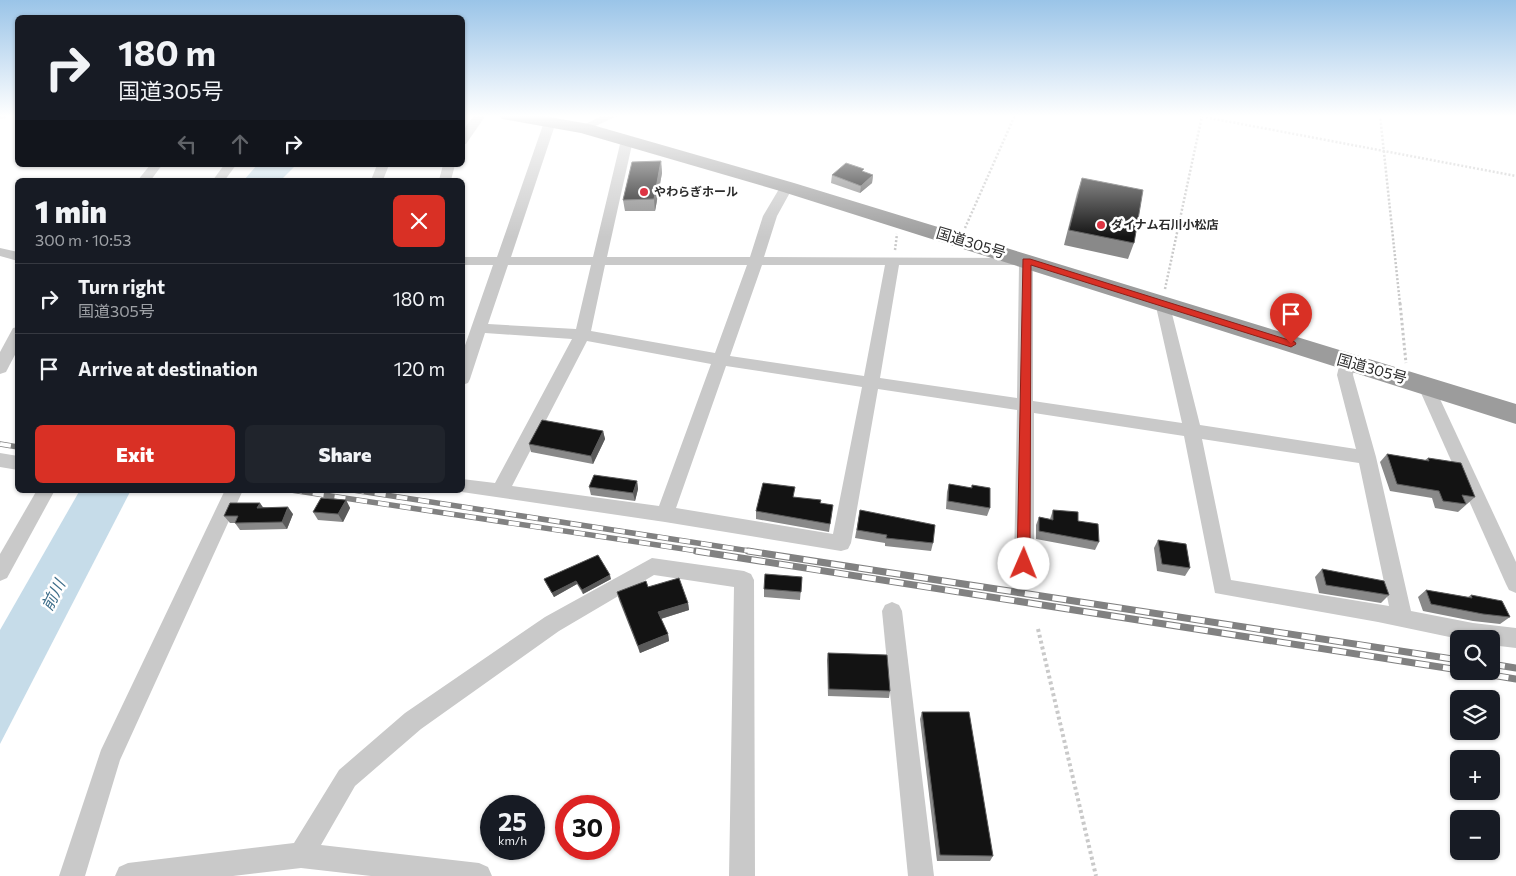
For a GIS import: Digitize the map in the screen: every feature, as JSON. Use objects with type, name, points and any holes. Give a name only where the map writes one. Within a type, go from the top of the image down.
[{"type":"highway","name":"国道305号","points":[[681,156],[1162,302],[1516,414]]},
{"type":"street","points":[[465,370],[538,156]]},
{"type":"street","points":[[500,491],[582,335],[623,156]]},
{"type":"street","points":[[146,178],[154,167]]},
{"type":"street","points":[[220,178],[229,167]]},
{"type":"street","points":[[666,514],[756,261],[770,216],[787,187]]},
{"type":"street","points":[[0,252],[15,255]]},
{"type":"street","points":[[465,261],[1026,261],[1024,564]]},
{"type":"street","points":[[465,486],[666,514],[841,543],[869,380],[893,261]]},
{"type":"street","points":[[1162,302],[1192,430],[1222,586],[1402,618],[1473,633],[1516,638]]},
{"type":"street","points":[[479,328],[582,335],[721,360],[869,380],[1367,457]]},
{"type":"street","points":[[0,368],[15,338]]},
{"type":"street","points":[[1347,362],[1345,375],[1367,457],[1402,618]]},
{"type":"street","points":[[1416,382],[1516,584]]},
{"type":"street","points":[[0,460],[15,462]]},
{"type":"street","points":[[0,572],[44,493]]},
{"type":"street","points":[[72,876],[109,758],[233,493]]},
{"type":"street","points":[[301,855],[347,778],[413,721],[491,664],[552,624],[652,566],[744,580],[742,876]]},
{"type":"street","points":[[892,611],[921,876]]},
{"type":"street","points":[[128,876],[301,855],[479,876]]},
{"type":"path","points":[[960,240],[997,156]]},
{"type":"path","points":[[1162,302],[1193,156]]},
{"type":"path","points":[[1385,156],[1416,382]]},
{"type":"path","points":[[1414,156],[1516,176]]},
{"type":"path","points":[[893,261],[899,221]]},
{"type":"path","points":[[1038,629],[1096,876]]},
{"type":"water","points":[[255,167],[294,167],[283,178],[246,178]]},
{"type":"water","name":"前川","points":[[78,493],[129,493],[0,744],[0,630]]},
{"type":"building","name":"やわらぎホール","points":[[661,161],[654,199],[623,200],[632,162]]},
{"type":"building","points":[[846,163],[864,169],[862,171],[873,175],[861,186],[832,175]]},
{"type":"building","name":"ダイナム石川小松店","points":[[1082,178],[1143,190],[1134,243],[1069,230]]},
{"type":"building","points":[[542,420],[603,431],[591,456],[529,444]]},
{"type":"building","points":[[1387,454],[1429,461],[1428,458],[1461,463],[1475,497],[1462,495],[1466,504],[1443,501],[1439,491],[1397,484]]},
{"type":"building","points":[[594,475],[637,481],[633,493],[589,487]]},
{"type":"building","points":[[763,483],[795,487],[793,497],[821,500],[820,503],[833,505],[830,524],[756,511]]},
{"type":"building","points":[[949,484],[972,488],[972,485],[990,488],[990,508],[948,501]]},
{"type":"building","points":[[321,498],[346,500],[338,514],[313,512]]},
{"type":"building","points":[[230,503],[260,503],[257,508],[288,507],[282,522],[235,523],[238,516],[224,516]]},
{"type":"building","points":[[860,510],[935,525],[933,543],[886,538],[887,535],[857,530]]},
{"type":"building","points":[[1053,510],[1078,512],[1078,521],[1098,524],[1099,542],[1039,531],[1039,517],[1053,520]]},
{"type":"building","points":[[1158,540],[1186,544],[1190,568],[1162,564]]},
{"type":"building","points":[[598,555],[610,575],[582,590],[576,581],[552,593],[544,579]]},
{"type":"building","points":[[1322,569],[1384,581],[1389,595],[1326,585]]},
{"type":"building","points":[[765,574],[802,577],[801,592],[764,589]]},
{"type":"building","points":[[679,578],[688,603],[658,612],[668,634],[638,646],[617,592],[646,581],[648,587]]},
{"type":"building","points":[[1426,590],[1502,601],[1510,617],[1431,604]]},
{"type":"building","points":[[828,653],[887,655],[890,691],[829,689]]},
{"type":"building","points":[[922,712],[969,712],[993,856],[940,855]]},
{"type":"railway","points":[[0,444],[15,446]]},
{"type":"railway","points":[[311,493],[704,552]]},
{"type":"railway","points":[[372,493],[756,552]]},
{"type":"railway","points":[[696,551],[1450,669]]},
{"type":"railway","points":[[748,551],[1450,659]]},
{"type":"railway","points":[[1500,665],[1516,668]]},
{"type":"railway","points":[[1500,676],[1516,679]]},
{"type":"place","name":"やわらぎホール","points":[[644,192]]},
{"type":"place","name":"ダイナム石川小松店","points":[[1101,225]]},
{"type":"route","points":[[1024,564],[1026,261],[1162,302],[1291,344]]}]
